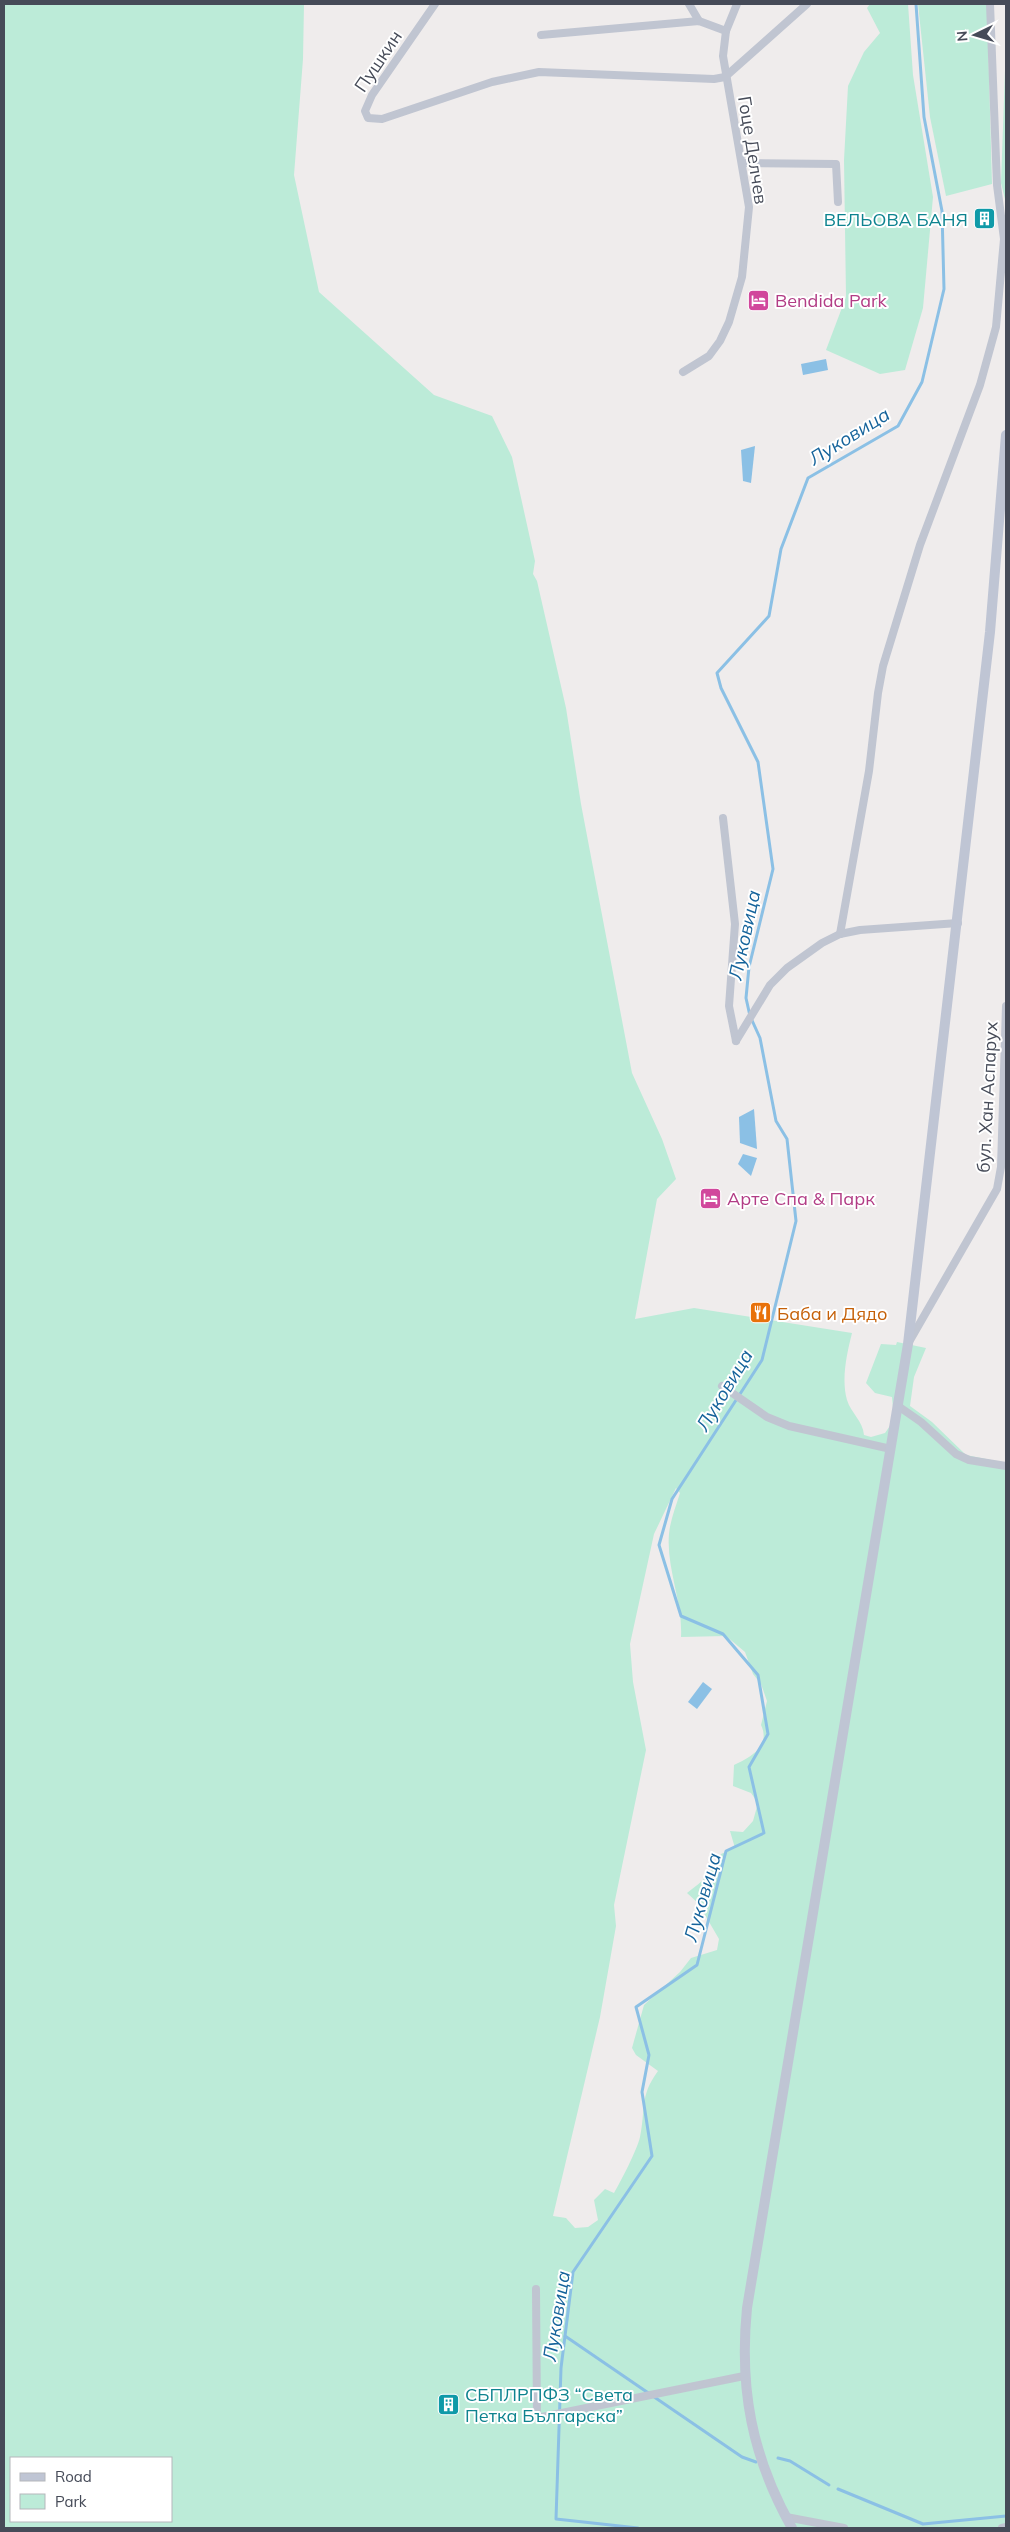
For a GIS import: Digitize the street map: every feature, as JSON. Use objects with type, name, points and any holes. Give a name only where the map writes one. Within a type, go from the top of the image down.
[{"type":"main road","points":[[792,2528],[760,2454],[751,2425],[744,2376],[743,2347],[747,2308],[908,1344],[1002,534],[1006,435]]},
{"type":"street","name":"Пушкин","points":[[434,4],[372,96],[365,111],[368,118],[382,120],[492,82],[539,72],[714,79],[725,76]]},
{"type":"street","points":[[689,4],[699,21]]},
{"type":"street","name":"Гоце Делчев","points":[[683,372],[709,356],[720,341],[729,322],[742,277],[749,207],[743,163],[725,76],[723,56],[726,31],[737,4]]},
{"type":"street","points":[[725,76],[807,4]]},
{"type":"street","points":[[840,934],[869,771],[883,666],[920,545],[980,385],[996,327],[1004,239],[997,185],[990,4]]},
{"type":"street","points":[[540,35],[699,21],[726,31]]},
{"type":"street","points":[[743,163],[836,164],[838,202]]},
{"type":"street","points":[[723,818],[735,924],[729,1006],[736,1041],[754,1015],[770,985],[787,968],[822,943],[840,934],[958,923]]},
{"type":"street","name":"бул. Хан Аспарух","points":[[908,1344],[997,1189],[1002,1158],[1006,1006]]},
{"type":"street","points":[[722,1386],[767,1417],[789,1426],[891,1449]]},
{"type":"street","points":[[898,1406],[921,1422],[956,1454],[969,1460],[1006,1466]]},
{"type":"street","points":[[536,2289],[537,2418],[744,2376]]},
{"type":"street","points":[[786,2517],[844,2528]]},
{"type":"street","points":[[1002,2528],[1006,2527]]},
{"type":"green space","points":[[4,4],[304,4],[303,59],[294,175],[319,292],[434,395],[492,416],[512,457],[535,561],[533,574],[537,581],[566,708],[581,804],[632,1073],[662,1139],[676,1179],[657,1199],[635,1319],[694,1308],[852,1333],[845,1366],[845,1392],[849,1405],[861,1425],[864,1435],[871,1437],[885,1433],[894,1420],[892,1397],[875,1393],[866,1383],[881,1344],[896,1345],[897,1342],[926,1348],[914,1377],[910,1406],[932,1422],[966,1455],[1006,1463],[1006,2528],[4,2528]],"holes":[[[676,1488],[680,1493],[671,1524],[669,1547],[680,1611],[681,1637],[726,1636],[745,1652],[753,1674],[761,1684],[767,1701],[761,1725],[763,1739],[758,1750],[734,1765],[733,1786],[751,1793],[758,1803],[753,1821],[743,1832],[730,1831],[735,1848],[721,1854],[707,1876],[687,1893],[698,1903],[719,1939],[717,1950],[691,1958],[680,1972],[644,2005],[632,2048],[636,2055],[658,2071],[648,2088],[644,2103],[640,2137],[614,2193],[605,2189],[594,2200],[598,2220],[588,2227],[575,2228],[566,2218],[553,2216],[600,2017],[616,1926],[614,1905],[646,1750],[633,1682],[630,1644],[654,1534]]]},
{"type":"green space","points":[[870,4],[908,4],[913,75],[933,197],[923,308],[905,370],[880,374],[826,350],[846,297],[844,160],[848,86],[864,52],[880,33],[867,8]]},
{"type":"green space","points":[[918,4],[987,4],[992,184],[946,196],[930,117]]},
{"type":"green space","points":[[1006,42],[1006,203],[1001,183]]},
{"type":"water","points":[[826,359],[828,370],[803,375],[801,364]]},
{"type":"water","points":[[755,446],[751,483],[743,481],[741,450]]},
{"type":"water","points":[[754,1109],[757,1149],[740,1143],[739,1117]]},
{"type":"water","points":[[743,1154],[757,1158],[751,1176],[738,1164]]},
{"type":"water","points":[[703,1682],[712,1689],[697,1709],[688,1702]]},
{"type":"waterway","name":"Луковица","points":[[638,2528],[556,2519],[561,2368],[573,2272],[652,2156],[642,2092],[649,2055],[636,2007],[697,1965],[726,1851],[764,1833],[749,1767],[768,1734],[758,1675],[723,1634],[681,1616],[659,1545],[672,1499],[762,1360],[796,1221],[787,1139],[776,1121],[760,1038],[750,1016],[746,998],[749,967],[773,869],[758,762],[721,688],[717,673],[769,616],[781,549],[808,478],[898,426],[922,382],[944,289],[942,211],[924,117],[916,4]]},
{"type":"waterway","points":[[565,2336],[742,2457],[756,2462]]},
{"type":"waterway","points":[[778,2458],[790,2461],[829,2485]]},
{"type":"waterway","points":[[838,2489],[923,2524],[1006,2516]]},
{"type":"place","name":"ВЕЛЬОВА БАНЯ","points":[[984,219]]},
{"type":"place","name":"Bendida Park","points":[[759,300]]},
{"type":"place","name":"Арте Спа & Парк","points":[[711,1198]]},
{"type":"place","name":"Баба и Дядо","points":[[761,1313]]},
{"type":"place","name":"СБПЛРПФЗ “Света Петка Българска”","points":[[449,2404]]}]
